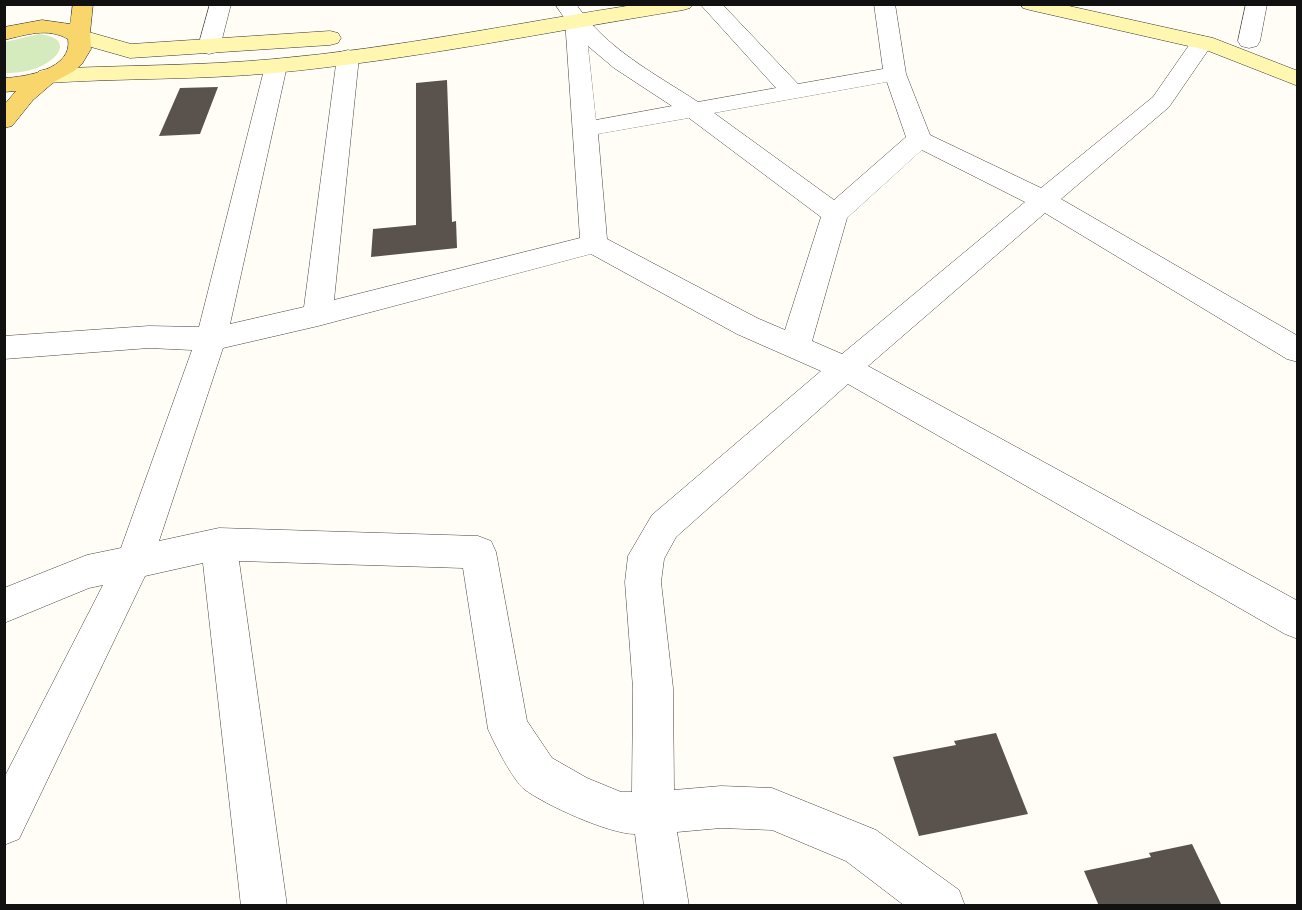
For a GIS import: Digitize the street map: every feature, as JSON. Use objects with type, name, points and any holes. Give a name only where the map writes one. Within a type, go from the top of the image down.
[{"type":"main road","points":[[6,33],[30,4]]},
{"type":"main road","points":[[4,85],[29,82],[47,76],[61,69],[78,53],[81,44],[78,36],[82,4]]},
{"type":"main road","points":[[6,33],[44,26],[70,30],[78,36]]},
{"type":"main road","points":[[4,121],[25,95],[47,76]]},
{"type":"street","points":[[208,47],[221,4]]},
{"type":"street","points":[[78,36],[130,51],[208,47],[385,34],[555,4]]},
{"type":"street","points":[[47,76],[131,71],[195,72],[276,66],[458,42],[570,13],[683,4]]},
{"type":"street","points":[[710,4],[793,92]]},
{"type":"street","points":[[884,4],[894,74],[919,139],[1043,200],[1298,351]]},
{"type":"street","points":[[1030,4],[1224,49],[1298,79]]},
{"type":"street","points":[[1106,4],[1204,26],[1298,57]]},
{"type":"street","points":[[1249,41],[1257,4]]},
{"type":"street","points":[[570,13],[607,52],[692,109],[835,214]]},
{"type":"street","points":[[570,13],[585,129],[594,244]]},
{"type":"street","points":[[668,906],[653,813],[653,688],[643,582],[646,556],[664,526],[845,368],[1161,102],[1202,43]]},
{"type":"street","points":[[318,315],[348,57]]},
{"type":"street","points":[[4,824],[134,561],[211,339],[276,66]]},
{"type":"street","points":[[585,129],[894,74]]},
{"type":"street","points":[[795,346],[835,214],[919,139]]},
{"type":"street","points":[[4,348],[149,337],[211,339],[318,315],[594,244],[747,326],[845,368],[1298,621]]},
{"type":"street","points":[[219,544],[264,906]]},
{"type":"street","points":[[4,606],[87,572],[219,544],[478,552],[508,729],[537,773],[574,794],[621,813],[653,813],[721,807],[772,809],[861,845],[943,906]]},
{"type":"green space","points":[[39,34],[50,36],[60,44],[57,54],[37,68],[5,73],[5,42]]},
{"type":"building","points":[[447,80],[452,222],[456,221],[457,248],[371,257],[373,229],[416,225],[416,83]]},
{"type":"building","points":[[218,87],[200,134],[159,136],[180,88]]},
{"type":"building","points":[[996,733],[1028,814],[919,836],[893,757],[956,745],[954,741]]},
{"type":"building","points":[[1192,844],[1222,906],[1099,906],[1084,871],[1151,857],[1149,853]]}]
